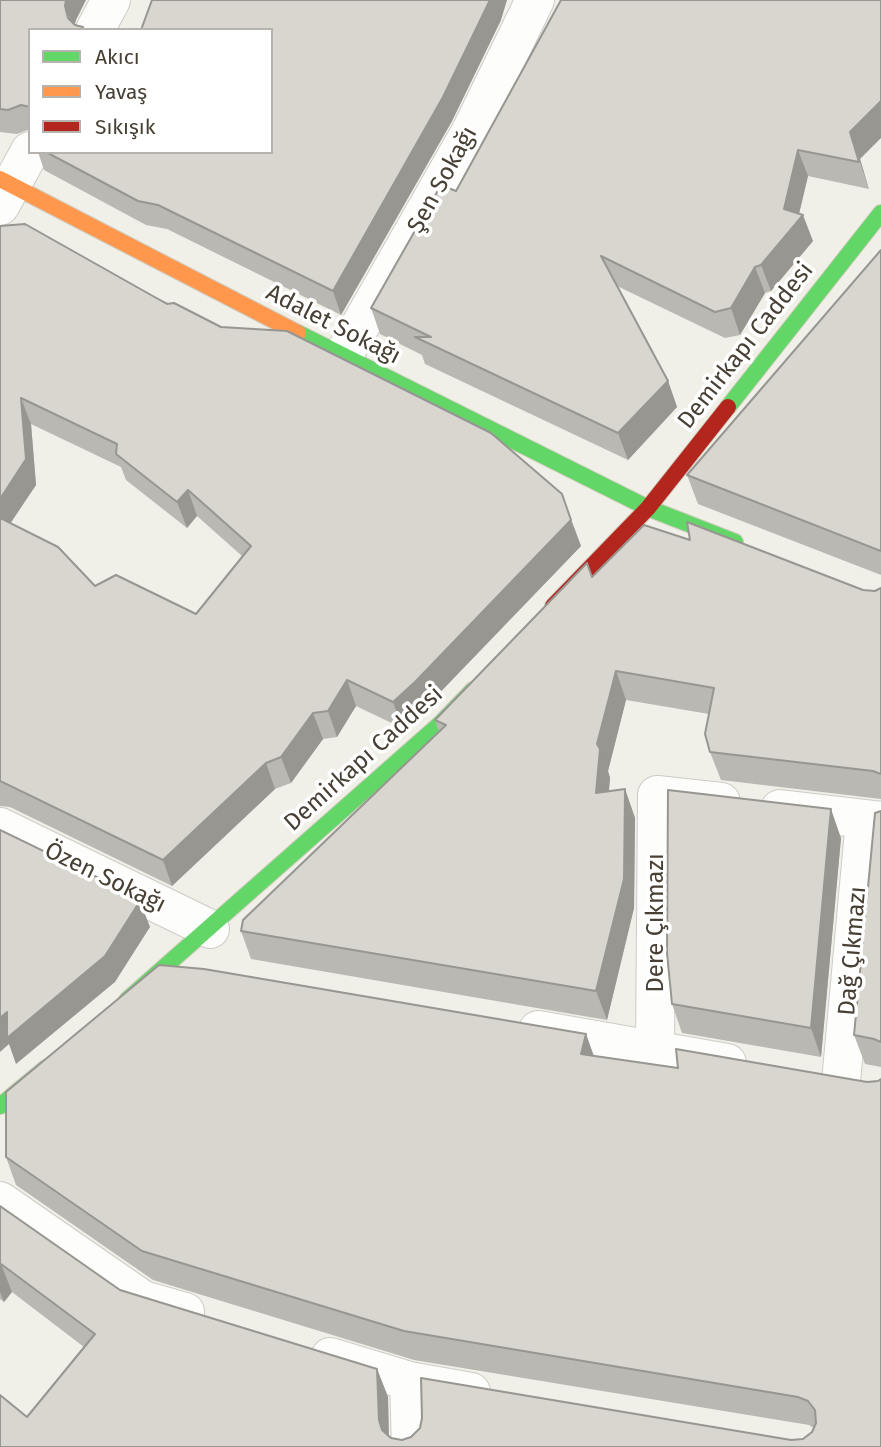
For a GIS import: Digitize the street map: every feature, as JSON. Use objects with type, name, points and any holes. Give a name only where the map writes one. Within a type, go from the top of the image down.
[{"type":"street","points":[[96,28],[111,0]]},
{"type":"street","name":"Şen Sokağı","points":[[343,356],[471,131],[535,0]]},
{"type":"street","points":[[4,190],[28,154]]},
{"type":"street","name":"Adalet Sokağı","points":[[4,190],[648,508],[751,548]]},
{"type":"street","name":"Demirkapı Caddesi","points":[[544,616],[648,508],[880,215]]},
{"type":"street","name":"Demirkapı Caddesi","points":[[115,1010],[440,724],[487,675]]},
{"type":"street","name":"Dere Çıkmazı","points":[[655,1051],[657,795],[873,820]]},
{"type":"street","name":"Dağ Çıkmazı","points":[[841,1082],[873,820]]},
{"type":"street","name":"Özen Sokağı","points":[[0,827],[210,929]]},
{"type":"street","points":[[167,967],[207,974]]},
{"type":"street","points":[[506,1025],[761,1068]]},
{"type":"street","points":[[0,1106],[62,1054]]},
{"type":"street","points":[[801,1075],[881,1089]]},
{"type":"street","points":[[0,1201],[143,1300],[223,1324]]},
{"type":"street","points":[[303,1349],[409,1381],[505,1397]]},
{"type":"street","points":[[409,1381],[411,1447]]},
{"type":"building","points":[[0,0],[66,0],[68,18],[83,28],[28,28],[28,107],[21,105],[8,110],[0,109]]},
{"type":"building","points":[[152,0],[490,0],[443,97],[333,291],[158,205],[138,201],[50,154],[273,154],[273,28],[142,28]]},
{"type":"building","points":[[561,0],[881,0],[881,101],[850,132],[859,162],[798,150],[784,209],[803,215],[761,265],[755,267],[731,308],[715,312],[601,256],[668,381],[618,433],[415,337],[431,337],[371,308],[441,185],[456,191]]},
{"type":"building","points":[[25,224],[167,304],[174,303],[221,327],[287,331],[491,433],[562,494],[571,520],[393,702],[347,680],[328,711],[313,713],[281,757],[266,763],[163,860],[0,781],[0,518],[58,547],[95,586],[116,575],[196,614],[251,546],[188,490],[177,502],[116,454],[117,444],[21,398],[26,459],[0,499],[0,226]]},
{"type":"building","points":[[881,250],[881,551],[687,475]]},
{"type":"building","points":[[687,522],[863,590],[875,591],[881,588],[881,774],[710,752],[705,734],[714,688],[616,671],[597,744],[600,749],[596,793],[625,789],[624,879],[596,991],[241,931],[243,920],[446,725],[435,720],[587,563],[592,577],[644,525],[690,540]]},
{"type":"building","points":[[668,790],[831,809],[811,1028],[672,1004],[667,953]]},
{"type":"building","points":[[881,811],[881,1042],[854,1035],[875,813]]},
{"type":"building","points":[[0,830],[136,896],[140,901],[105,956],[7,1038],[7,1012],[0,1018]]},
{"type":"building","points":[[159,965],[204,969],[586,1034],[581,1054],[678,1068],[676,1049],[867,1082],[881,1079],[881,1447],[0,1447],[0,1395],[27,1417],[95,1334],[0,1265],[0,1206],[120,1290],[377,1369],[379,1420],[382,1430],[391,1438],[402,1440],[411,1437],[420,1428],[421,1378],[791,1440],[803,1439],[812,1432],[816,1423],[815,1410],[808,1401],[798,1397],[404,1331],[142,1251],[6,1157],[6,1092]]},
{"type":"traffic: fast","points":[[728,407],[881,213]]},
{"type":"traffic: fast","points":[[298,333],[648,508],[735,542]]},
{"type":"traffic: fast","points":[[127,1000],[440,724],[473,690]]},
{"type":"traffic: fast","points":[[0,1106],[46,1068]]},
{"type":"traffic: slow","points":[[0,179],[298,333]]},
{"type":"traffic: jam","points":[[553,606],[648,508],[728,407]]}]
